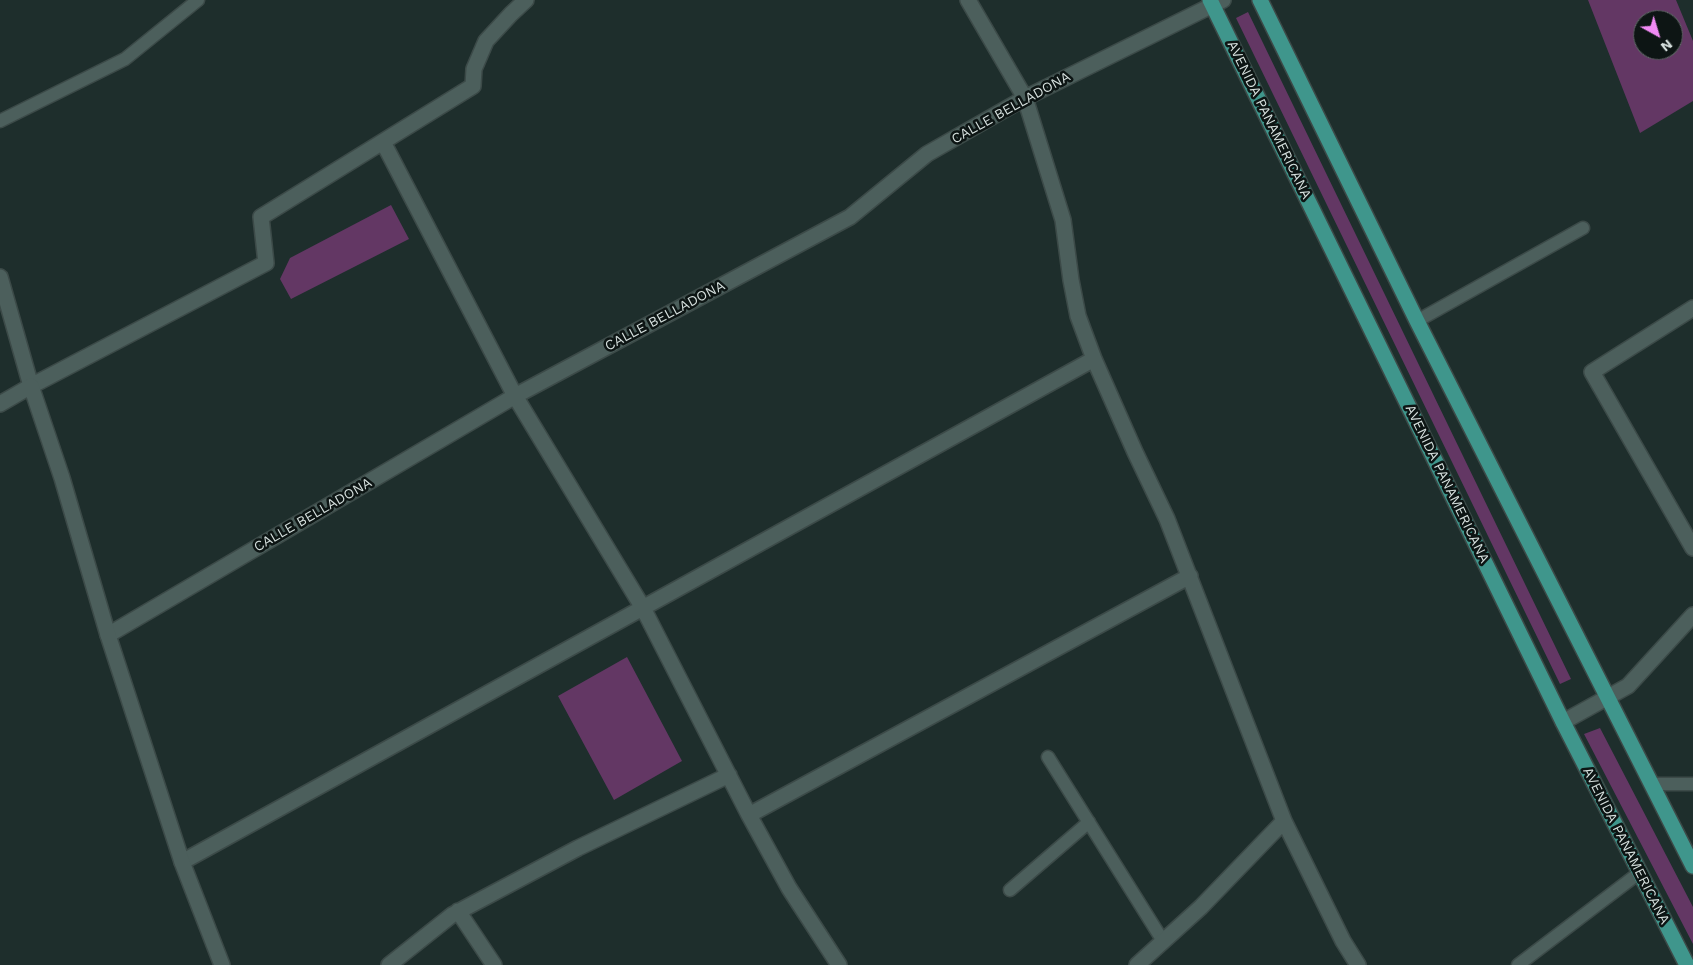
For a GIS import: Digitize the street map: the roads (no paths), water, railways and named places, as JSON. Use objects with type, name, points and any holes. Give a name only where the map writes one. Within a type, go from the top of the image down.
[{"type":"main road","points":[[1260,0],[1417,321],[1693,866]]},
{"type":"main road","name":"AVENIDA PANAMERICANA","points":[[1215,2],[1563,722],[1687,965]]},
{"type":"street","points":[[0,404],[266,262],[261,217],[473,86],[474,70],[486,42],[526,0]]},
{"type":"street","points":[[968,0],[1025,98],[1063,220],[1078,316],[1094,359],[1167,519],[1284,822],[1343,941],[1358,965]]},
{"type":"street","name":"CALLE BELLADONA","points":[[108,635],[515,396],[850,217],[927,154],[1025,98],[1215,2]]},
{"type":"street","points":[[384,142],[515,396],[643,608],[749,814],[790,888],[839,965]]},
{"type":"street","points":[[0,277],[31,386],[62,478],[108,635],[182,862],[222,965]]},
{"type":"street","points":[[1693,308],[1592,372],[1693,548]]},
{"type":"street","points":[[182,862],[1094,359]]},
{"type":"street","points":[[749,814],[1190,576]]},
{"type":"street","points":[[1563,722],[1628,686],[1693,615]]},
{"type":"street","points":[[389,965],[458,911],[578,848],[729,775]]},
{"type":"street","points":[[1137,965],[1201,907],[1284,822]]},
{"type":"street","points":[[458,911],[494,965]]},
{"type":"lane","points":[[0,121],[125,59],[198,0]]},
{"type":"lane","points":[[1417,321],[1583,228]]},
{"type":"lane","points":[[1048,757],[1163,941]]},
{"type":"lane","points":[[1651,784],[1693,784]]},
{"type":"lane","points":[[1010,890],[1089,822]]},
{"type":"lane","points":[[1518,965],[1639,873]]}]
